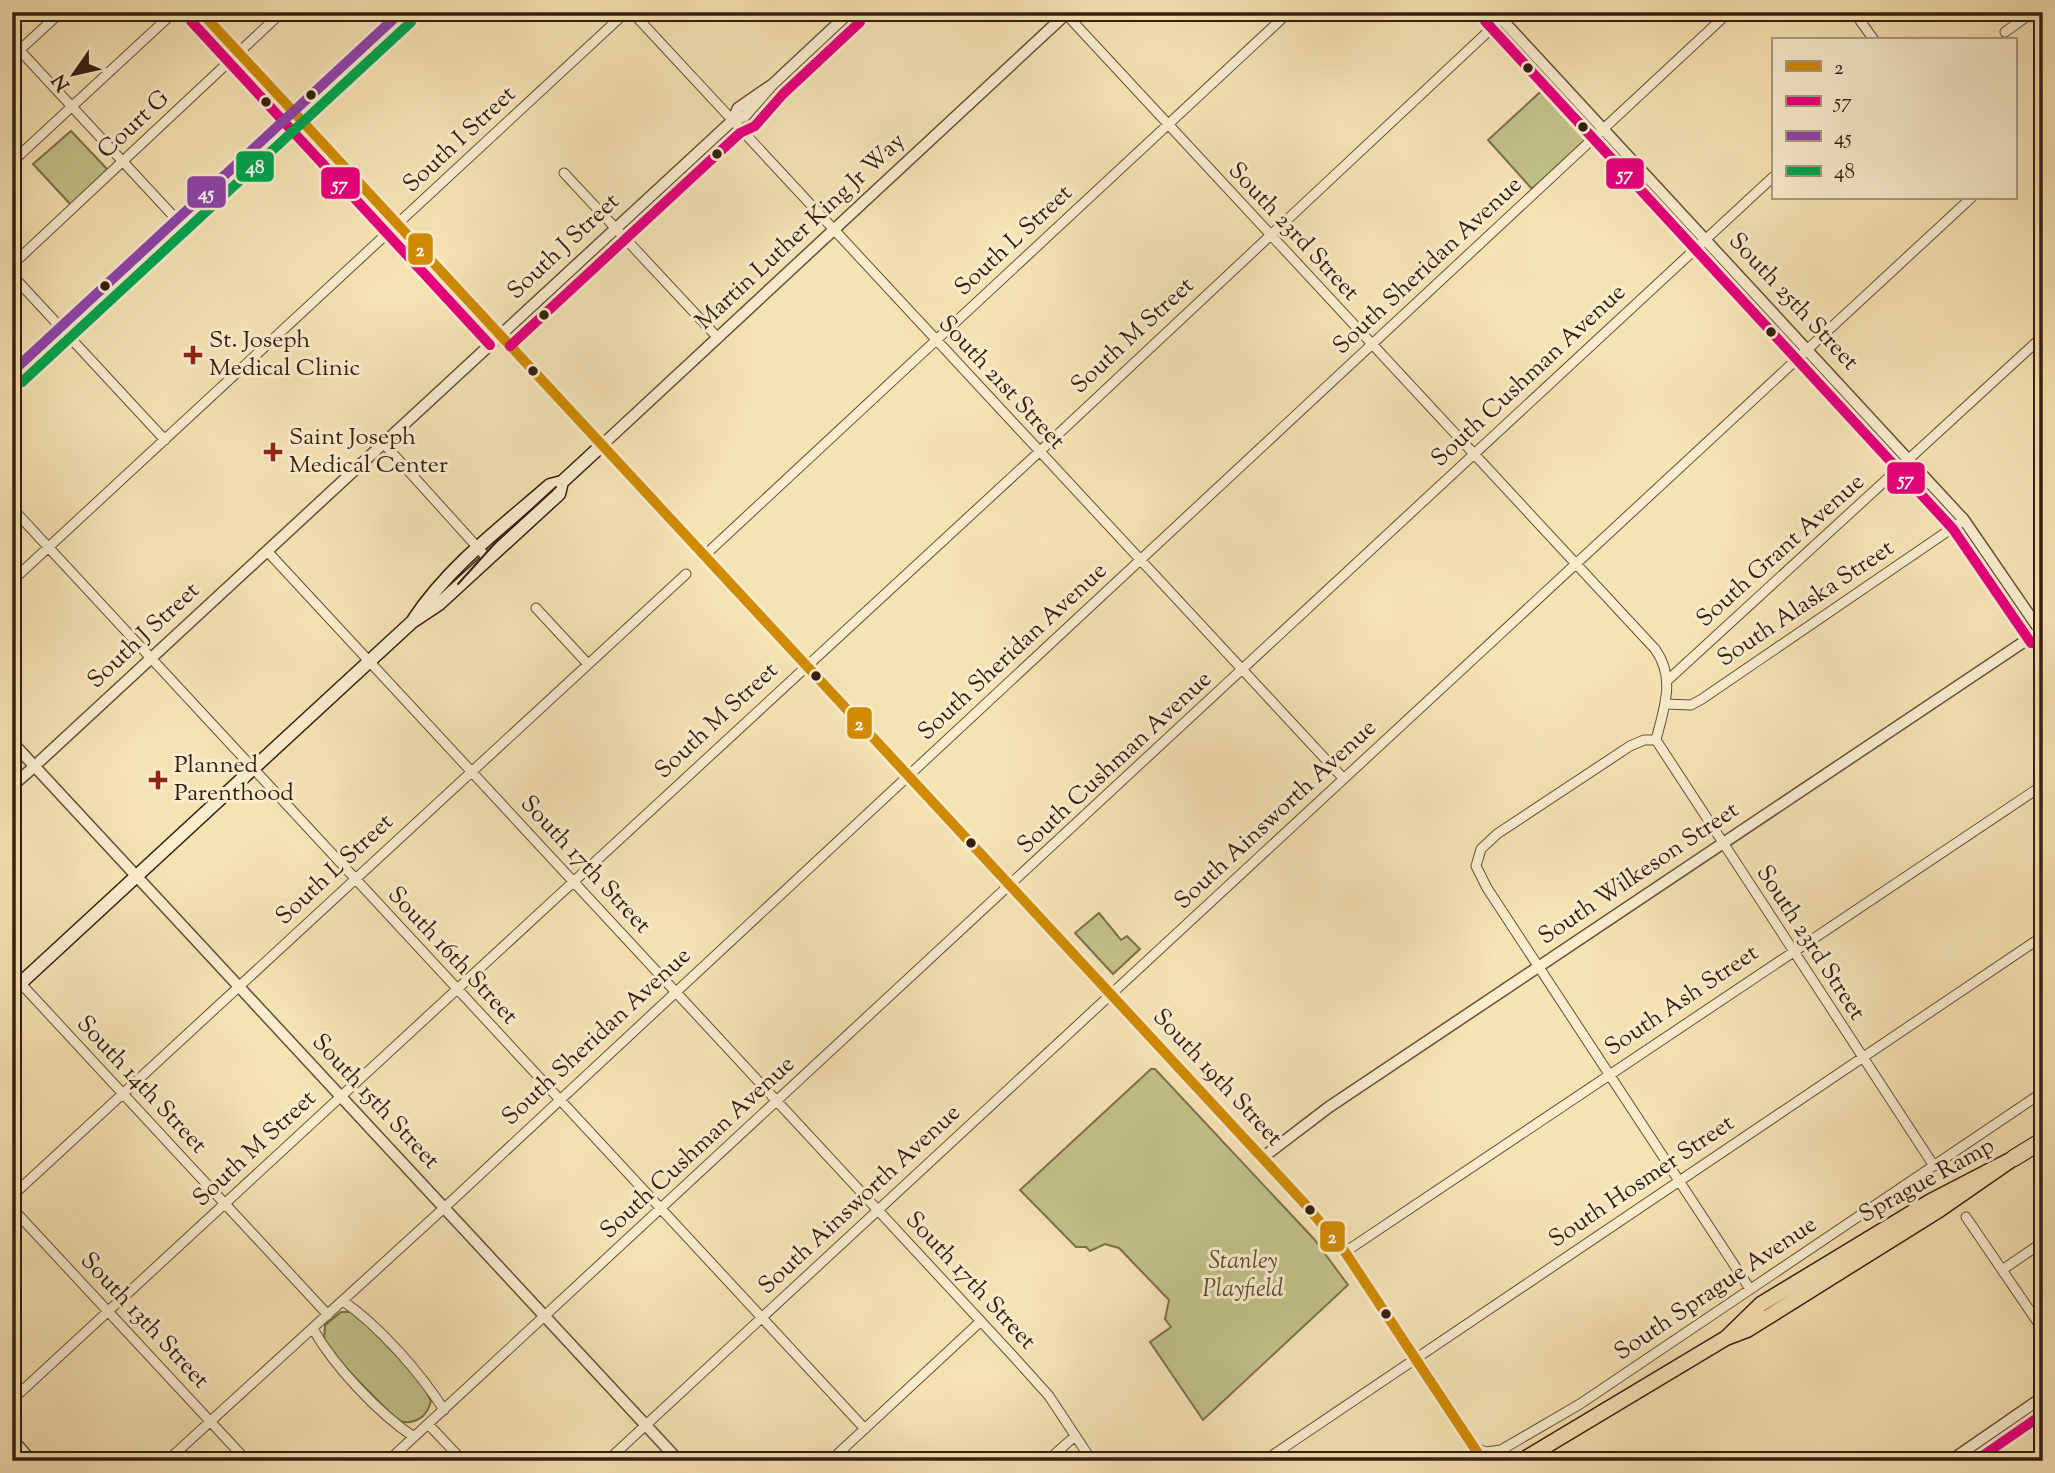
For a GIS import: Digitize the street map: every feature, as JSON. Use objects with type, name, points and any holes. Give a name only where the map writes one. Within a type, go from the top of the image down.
[{"type":"highway","points":[[2014,1158],[2043,1140]]},
{"type":"highway","name":"Sprague Ramp","points":[[1521,1461],[1726,1338],[1748,1330],[1939,1210],[2014,1158]]},
{"type":"highway","points":[[1532,1461],[1546,1445]]},
{"type":"main road","name":"South 19th Street","points":[[201,12],[1262,1157],[1346,1252],[1483,1461]]},
{"type":"main road","points":[[12,372],[401,12]]},
{"type":"main road","name":"Martin Luther King Jr Way","points":[[412,622],[431,592],[478,548],[550,485],[562,482],[601,446]]},
{"type":"main road","name":"Martin Luther King Jr Way","points":[[15,983],[136,877],[412,622],[439,604],[559,494],[562,482]]},
{"type":"street","points":[[16,54],[61,12]]},
{"type":"street","points":[[12,162],[174,12]]},
{"type":"street","name":"Court G","points":[[12,265],[282,12]]},
{"type":"street","name":"South I Street","points":[[12,581],[626,12]]},
{"type":"street","name":"South 21st Street","points":[[632,12],[1038,453],[1343,778]]},
{"type":"street","name":"South J Street","points":[[394,433],[732,121],[745,116],[773,84],[850,12]]},
{"type":"street","name":"South L Street","points":[[704,556],[1289,12]]},
{"type":"street","name":"South Sheridan Avenue","points":[[167,1461],[444,1208],[559,1098],[1729,12]]},
{"type":"street","points":[[1854,12],[1873,38]]},
{"type":"street","points":[[2005,32],[2033,12]]},
{"type":"street","name":"South 23rd Street","points":[[1066,13],[1656,649],[1669,680]]},
{"type":"street","name":"Martin Luther King Jr Way","points":[[601,446],[1066,13]]},
{"type":"street","name":"South 25th Street","points":[[1502,15],[1964,520],[2042,632]]},
{"type":"street","name":"South M Street","points":[[12,1400],[1038,453],[1502,15]]},
{"type":"street","points":[[12,42],[16,54],[72,107],[177,220]]},
{"type":"street","points":[[564,173],[718,338]]},
{"type":"street","name":"South Cushman Avenue","points":[[388,1461],[1772,178]]},
{"type":"street","name":"South Ainsworth Avenue","points":[[607,1461],[1969,200]]},
{"type":"street","points":[[12,275],[164,440]]},
{"type":"street","name":"South Grant Avenue","points":[[1669,680],[2043,336]]},
{"type":"street","points":[[369,457],[385,445],[394,433]]},
{"type":"street","points":[[369,457],[394,433]]},
{"type":"street","points":[[385,445],[488,559]]},
{"type":"street","name":"South J Street","points":[[12,786],[369,457]]},
{"type":"street","name":"South 16th Street","points":[[12,508],[865,1429]]},
{"type":"street","name":"South Alaska Street","points":[[1664,704],[1691,705],[1702,699],[1964,520]]},
{"type":"street","name":"South 17th Street","points":[[267,551],[1049,1396],[1091,1461]]},
{"type":"street","name":"South L Street","points":[[12,1196],[586,663],[686,574]]},
{"type":"street","points":[[536,608],[586,663]]},
{"type":"street","name":"South Wilkeson Street","points":[[1262,1157],[1329,1107],[2042,632]]},
{"type":"street","points":[[1669,680],[1656,740],[1644,740],[1630,746],[1497,835],[1481,849],[1476,861],[1477,870],[1749,1289]]},
{"type":"street","name":"South 23rd Street","points":[[1656,740],[1934,1166]]},
{"type":"street","name":"South 15th Street","points":[[12,742],[679,1461]]},
{"type":"street","name":"South Ash Street","points":[[1346,1252],[1609,1073],[2043,785]]},
{"type":"street","name":"South Hosmer Street","points":[[1264,1461],[2043,936]]},
{"type":"street","name":"South 14th Street","points":[[15,983],[328,1315]]},
{"type":"street","name":"South Sprague Avenue","points":[[1474,1447],[1486,1452],[1501,1450],[1580,1404],[2043,1092]]},
{"type":"street","name":"South 13th Street","points":[[12,1208],[247,1461]]},
{"type":"street","points":[[1966,1217],[2043,1330]]},
{"type":"street","points":[[2002,1270],[2043,1242]]},
{"type":"street","points":[[343,1301],[369,1323],[431,1389],[444,1410]]},
{"type":"street","points":[[830,1461],[981,1321]]},
{"type":"street","points":[[313,1329],[323,1347],[394,1424],[414,1437]]},
{"type":"street","points":[[1950,1461],[2043,1397]]},
{"type":"street","points":[[428,1424],[463,1461]]},
{"type":"street","points":[[1047,1461],[1075,1436]]},
{"type":"street","points":[[12,1439],[32,1461]]},
{"type":"green space","points":[[1549,84],[1594,134],[1532,189],[1488,140]]},
{"type":"green space","points":[[71,131],[108,170],[71,205],[33,164]]},
{"type":"green space","points":[[1099,913],[1121,940],[1127,936],[1140,949],[1113,974],[1075,933]]},
{"type":"green space","name":"Stanley Playfield","points":[[1151,1069],[1155,1069],[1314,1239],[1348,1285],[1203,1420],[1150,1342],[1171,1327],[1165,1319],[1169,1300],[1119,1248],[1105,1244],[1090,1251],[1086,1247],[1076,1247],[1020,1190]]},
{"type":"green space","points":[[341,1312],[360,1316],[423,1384],[431,1401],[423,1416],[414,1421],[398,1421],[328,1350],[324,1341],[325,1325]]},
{"type":"tram line","points":[[458,584],[497,541],[556,487]]},
{"type":"transit line","name":"2","points":[[201,12],[1305,1204],[1345,1252],[1483,1461]]},
{"type":"transit line","name":"45","points":[[12,372],[401,12]]},
{"type":"transit line","name":"57","points":[[191,21],[490,345]]},
{"type":"transit line","name":"57","points":[[1485,21],[1953,529],[2031,643]]},
{"type":"transit line","name":"48","points":[[22,382],[411,22]]},
{"type":"transit line","name":"57","points":[[510,346],[740,133],[755,126],[783,94],[860,22]]},
{"type":"transit line","name":"57","points":[[1975,1461],[2043,1414]]},
{"type":"place","name":"St. Joseph Medical Clinic","points":[[193,355]]},
{"type":"place","name":"Saint Joseph Medical Center","points":[[273,452]]},
{"type":"place","name":"Planned Parenthood","points":[[158,780]]}]
